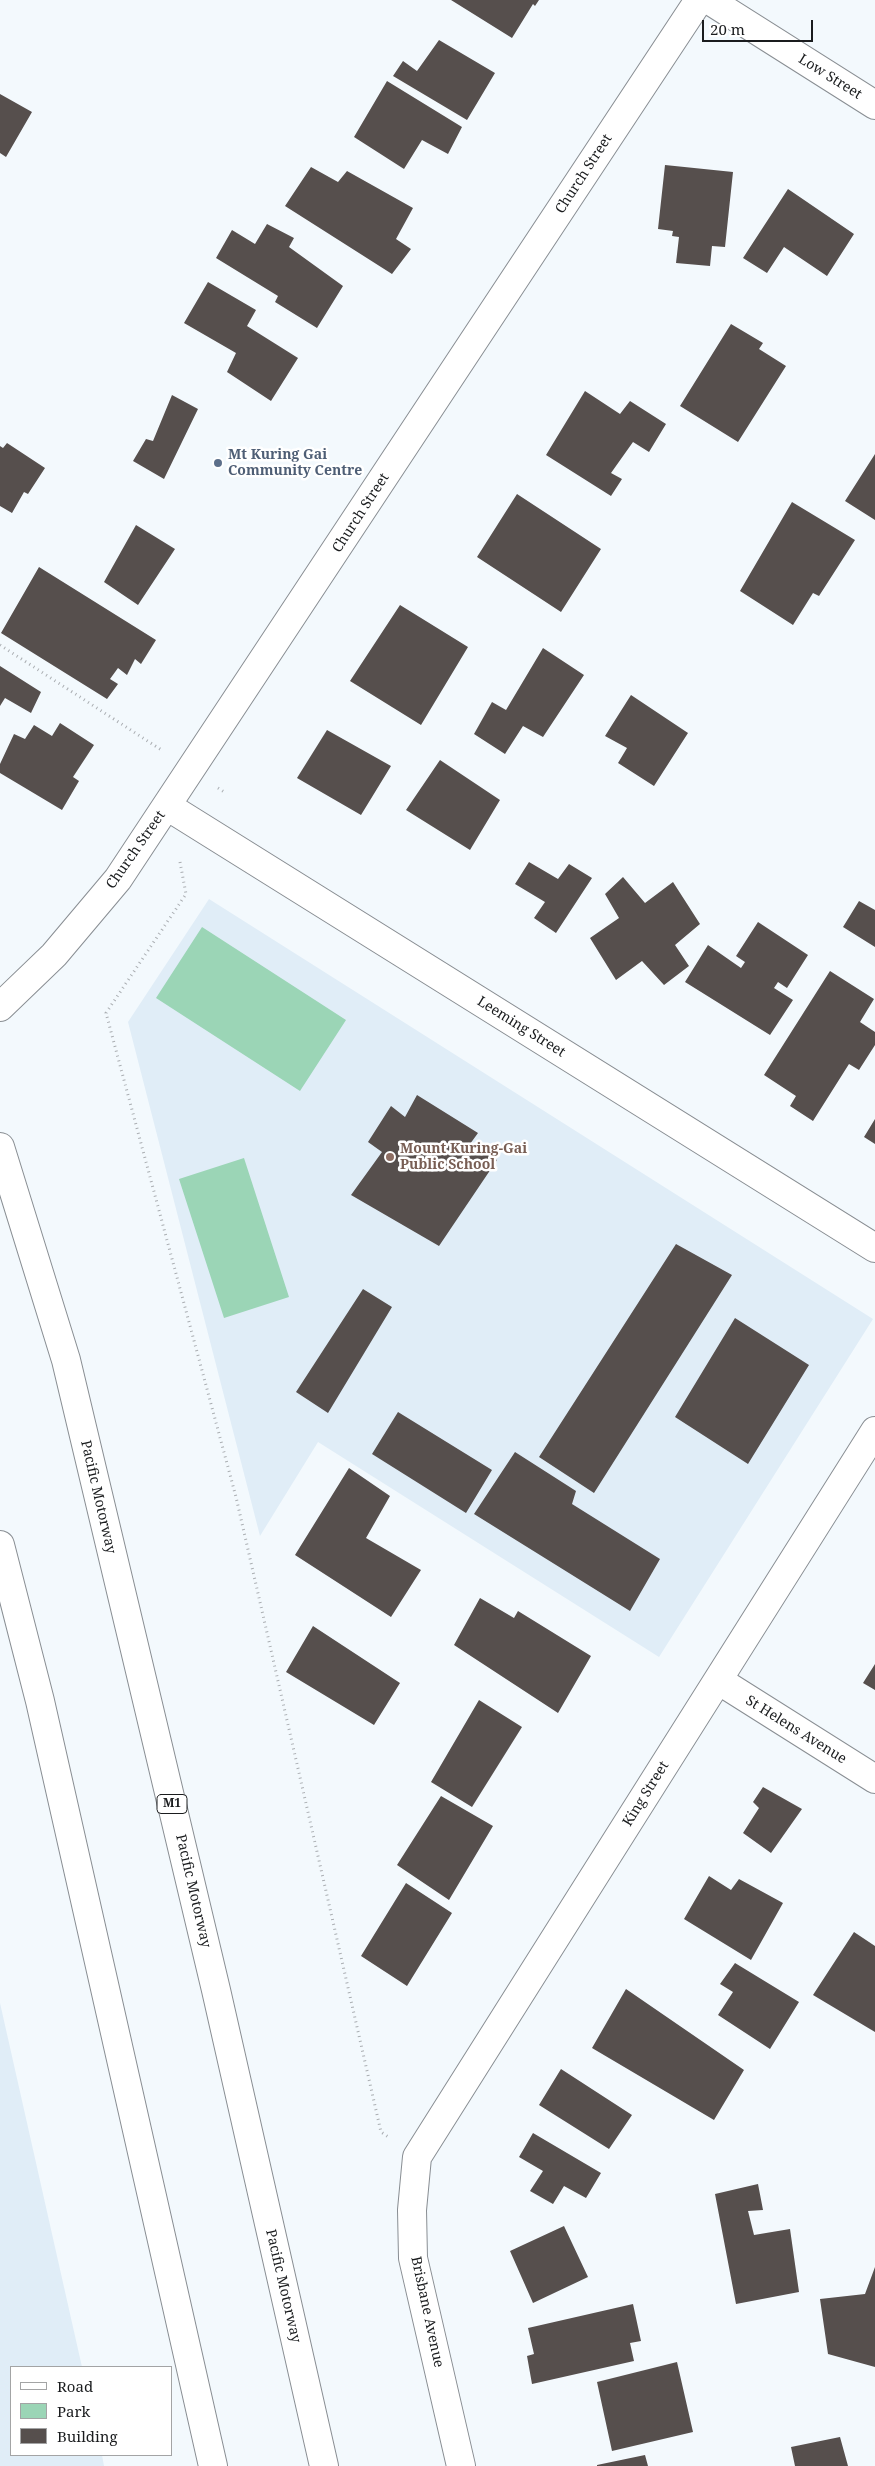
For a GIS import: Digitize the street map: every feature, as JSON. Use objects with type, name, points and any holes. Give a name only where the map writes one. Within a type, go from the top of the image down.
[{"type":"main road","name":"Church Street","points":[[0,1007],[54,955],[118,879],[698,0]]},
{"type":"main road","name":"Low Street","points":[[710,0],[875,105]]},
{"type":"main road","name":"Leeming Street","points":[[167,806],[875,1248]]},
{"type":"main road","name":"Pacific Motorway","points":[[0,1147],[66,1360],[216,1990],[324,2466]]},
{"type":"main road","name":"King Street","points":[[417,2157],[875,1431]]},
{"type":"main road","points":[[0,1544],[40,1701],[213,2466]]},
{"type":"main road","name":"St Helens Avenue","points":[[718,1680],[875,1779]]},
{"type":"main road","name":"Brisbane Avenue","points":[[417,2157],[412,2210],[413,2258],[461,2466]]},
{"type":"path","points":[[0,645],[158,747],[190,771],[226,794]]},
{"type":"path","points":[[180,862],[186,894],[106,1012],[236,1497],[380,2132],[417,2157]]},
{"type":"shaded area","name":"Mount Kuring-Gai Public School","points":[[209,899],[873,1319],[659,1657],[318,1442],[260,1536],[128,1022]]},
{"type":"shaded area","points":[[0,2003],[82,2366],[10,2366],[10,2456],[102,2456],[104,2466],[0,2466]]},
{"type":"green space","points":[[202,927],[346,1020],[300,1091],[156,998]]},
{"type":"green space","points":[[244,1158],[289,1297],[224,1318],[179,1179]]},
{"type":"building","points":[[451,0],[539,0],[535,6],[533,4],[512,38]]},
{"type":"building","points":[[439,40],[495,73],[467,120],[393,76],[403,61],[417,71]]},
{"type":"building","points":[[387,81],[462,127],[448,154],[422,140],[404,169],[354,137]]},
{"type":"building","points":[[0,94],[32,112],[6,157],[0,153]]},
{"type":"building","points":[[665,165],[733,172],[725,247],[712,246],[710,266],[676,263],[679,237],[672,236],[673,231],[658,229]]},
{"type":"building","points":[[311,167],[338,182],[347,171],[413,208],[396,239],[411,249],[392,274],[285,206]]},
{"type":"building","points":[[788,189],[854,234],[827,276],[784,247],[767,273],[743,258]]},
{"type":"building","points":[[267,224],[294,238],[289,247],[343,286],[317,328],[275,302],[278,296],[216,258],[232,230],[255,244]]},
{"type":"building","points":[[208,282],[256,310],[247,326],[298,358],[271,401],[227,372],[236,353],[184,323]]},
{"type":"building","points":[[731,324],[763,343],[759,349],[786,366],[738,442],[680,406]]},
{"type":"building","points":[[585,391],[620,414],[630,401],[666,424],[649,452],[633,442],[611,473],[622,479],[611,496],[546,455]]},
{"type":"building","points":[[172,395],[198,409],[164,479],[133,461],[146,439],[153,441]]},
{"type":"building","points":[[7,443],[45,468],[28,494],[24,492],[12,513],[0,506],[0,446],[3,448]]},
{"type":"building","points":[[875,454],[875,520],[845,501]]},
{"type":"building","points":[[517,494],[601,549],[561,612],[477,557]]},
{"type":"building","points":[[792,502],[855,540],[819,596],[813,593],[793,625],[740,591]]},
{"type":"building","points":[[136,525],[175,549],[138,605],[104,582]]},
{"type":"building","points":[[39,567],[156,640],[141,664],[135,659],[127,675],[118,668],[110,679],[118,684],[107,699],[1,633]]},
{"type":"building","points":[[400,605],[468,647],[421,725],[350,681]]},
{"type":"building","points":[[543,648],[584,675],[543,737],[523,726],[505,754],[474,734],[492,702],[506,710]]},
{"type":"building","points":[[0,666],[41,692],[31,713],[5,698],[0,706]]},
{"type":"building","points":[[631,695],[688,733],[654,786],[618,763],[627,748],[605,736]]},
{"type":"building","points":[[60,723],[94,745],[73,777],[79,781],[62,810],[0,773],[0,764],[14,734],[25,739],[34,725],[52,736]]},
{"type":"building","points":[[327,730],[391,766],[361,815],[297,778]]},
{"type":"building","points":[[440,760],[500,800],[470,850],[406,810]]},
{"type":"building","points":[[529,862],[558,879],[569,864],[592,878],[556,933],[534,918],[545,902],[515,884]]},
{"type":"building","points":[[623,877],[645,903],[673,882],[700,924],[675,945],[689,966],[664,985],[642,961],[616,980],[590,938],[619,918],[605,894]]},
{"type":"building","points":[[859,901],[875,910],[875,947],[843,927]]},
{"type":"building","points":[[758,922],[808,955],[787,988],[778,982],[774,988],[793,1000],[770,1035],[685,982],[708,945],[741,968],[745,962],[736,956]]},
{"type":"building","points":[[830,971],[874,999],[860,1022],[875,1032],[875,1045],[859,1070],[849,1064],[813,1121],[790,1106],[796,1096],[764,1075]]},
{"type":"building","points":[[417,1095],[478,1133],[470,1144],[497,1160],[439,1246],[351,1195],[382,1152],[368,1142],[391,1106],[405,1117]]},
{"type":"building","points":[[875,1119],[875,1144],[864,1137]]},
{"type":"building","points":[[676,1244],[732,1275],[594,1493],[539,1457]]},
{"type":"building","points":[[363,1289],[392,1307],[328,1413],[296,1392]]},
{"type":"building","points":[[735,1318],[809,1365],[748,1464],[675,1417]]},
{"type":"building","points":[[398,1412],[492,1470],[466,1513],[372,1454]]},
{"type":"building","points":[[515,1452],[576,1491],[572,1504],[660,1559],[630,1611],[474,1514]]},
{"type":"building","points":[[349,1468],[390,1496],[366,1538],[421,1570],[391,1617],[295,1555]]},
{"type":"building","points":[[480,1598],[514,1618],[518,1611],[591,1656],[558,1713],[454,1645]]},
{"type":"building","points":[[313,1626],[400,1683],[374,1725],[286,1672]]},
{"type":"building","points":[[875,1664],[875,1690],[863,1683]]},
{"type":"building","points":[[479,1700],[522,1727],[472,1807],[431,1782]]},
{"type":"building","points":[[763,1787],[802,1809],[771,1853],[743,1833],[759,1808],[753,1802]]},
{"type":"building","points":[[441,1796],[493,1826],[449,1900],[397,1865]]},
{"type":"building","points":[[709,1876],[731,1890],[739,1879],[783,1903],[751,1960],[684,1919]]},
{"type":"building","points":[[406,1883],[452,1913],[407,1986],[361,1956]]},
{"type":"building","points":[[854,1932],[875,1946],[875,2032],[813,1995]]},
{"type":"building","points":[[735,1963],[799,2002],[770,2049],[718,2015],[733,1992],[720,1984]]},
{"type":"building","points":[[626,1989],[744,2070],[714,2120],[592,2048]]},
{"type":"building","points":[[561,2069],[632,2115],[609,2149],[539,2105]]},
{"type":"building","points":[[533,2133],[601,2173],[586,2198],[564,2186],[553,2204],[530,2191],[543,2171],[519,2157]]},
{"type":"building","points":[[758,2184],[763,2210],[748,2211],[754,2235],[790,2229],[799,2292],[736,2304],[715,2194]]},
{"type":"building","points":[[564,2226],[588,2277],[533,2303],[510,2251]]},
{"type":"building","points":[[875,2267],[875,2367],[828,2354],[820,2299],[865,2294]]},
{"type":"building","points":[[633,2304],[641,2341],[630,2343],[634,2361],[532,2384],[527,2356],[534,2354],[528,2328]]},
{"type":"building","points":[[677,2362],[693,2432],[612,2451],[597,2382]]},
{"type":"building","points":[[840,2437],[848,2466],[795,2466],[791,2447]]},
{"type":"building","points":[[645,2455],[648,2466],[597,2466],[597,2465]]},
{"type":"place","name":"Mt Kuring Gai Community Centre","points":[[218,463]]},
{"type":"place","name":"Mount Kuring-Gai Public School","points":[[390,1157]]}]
